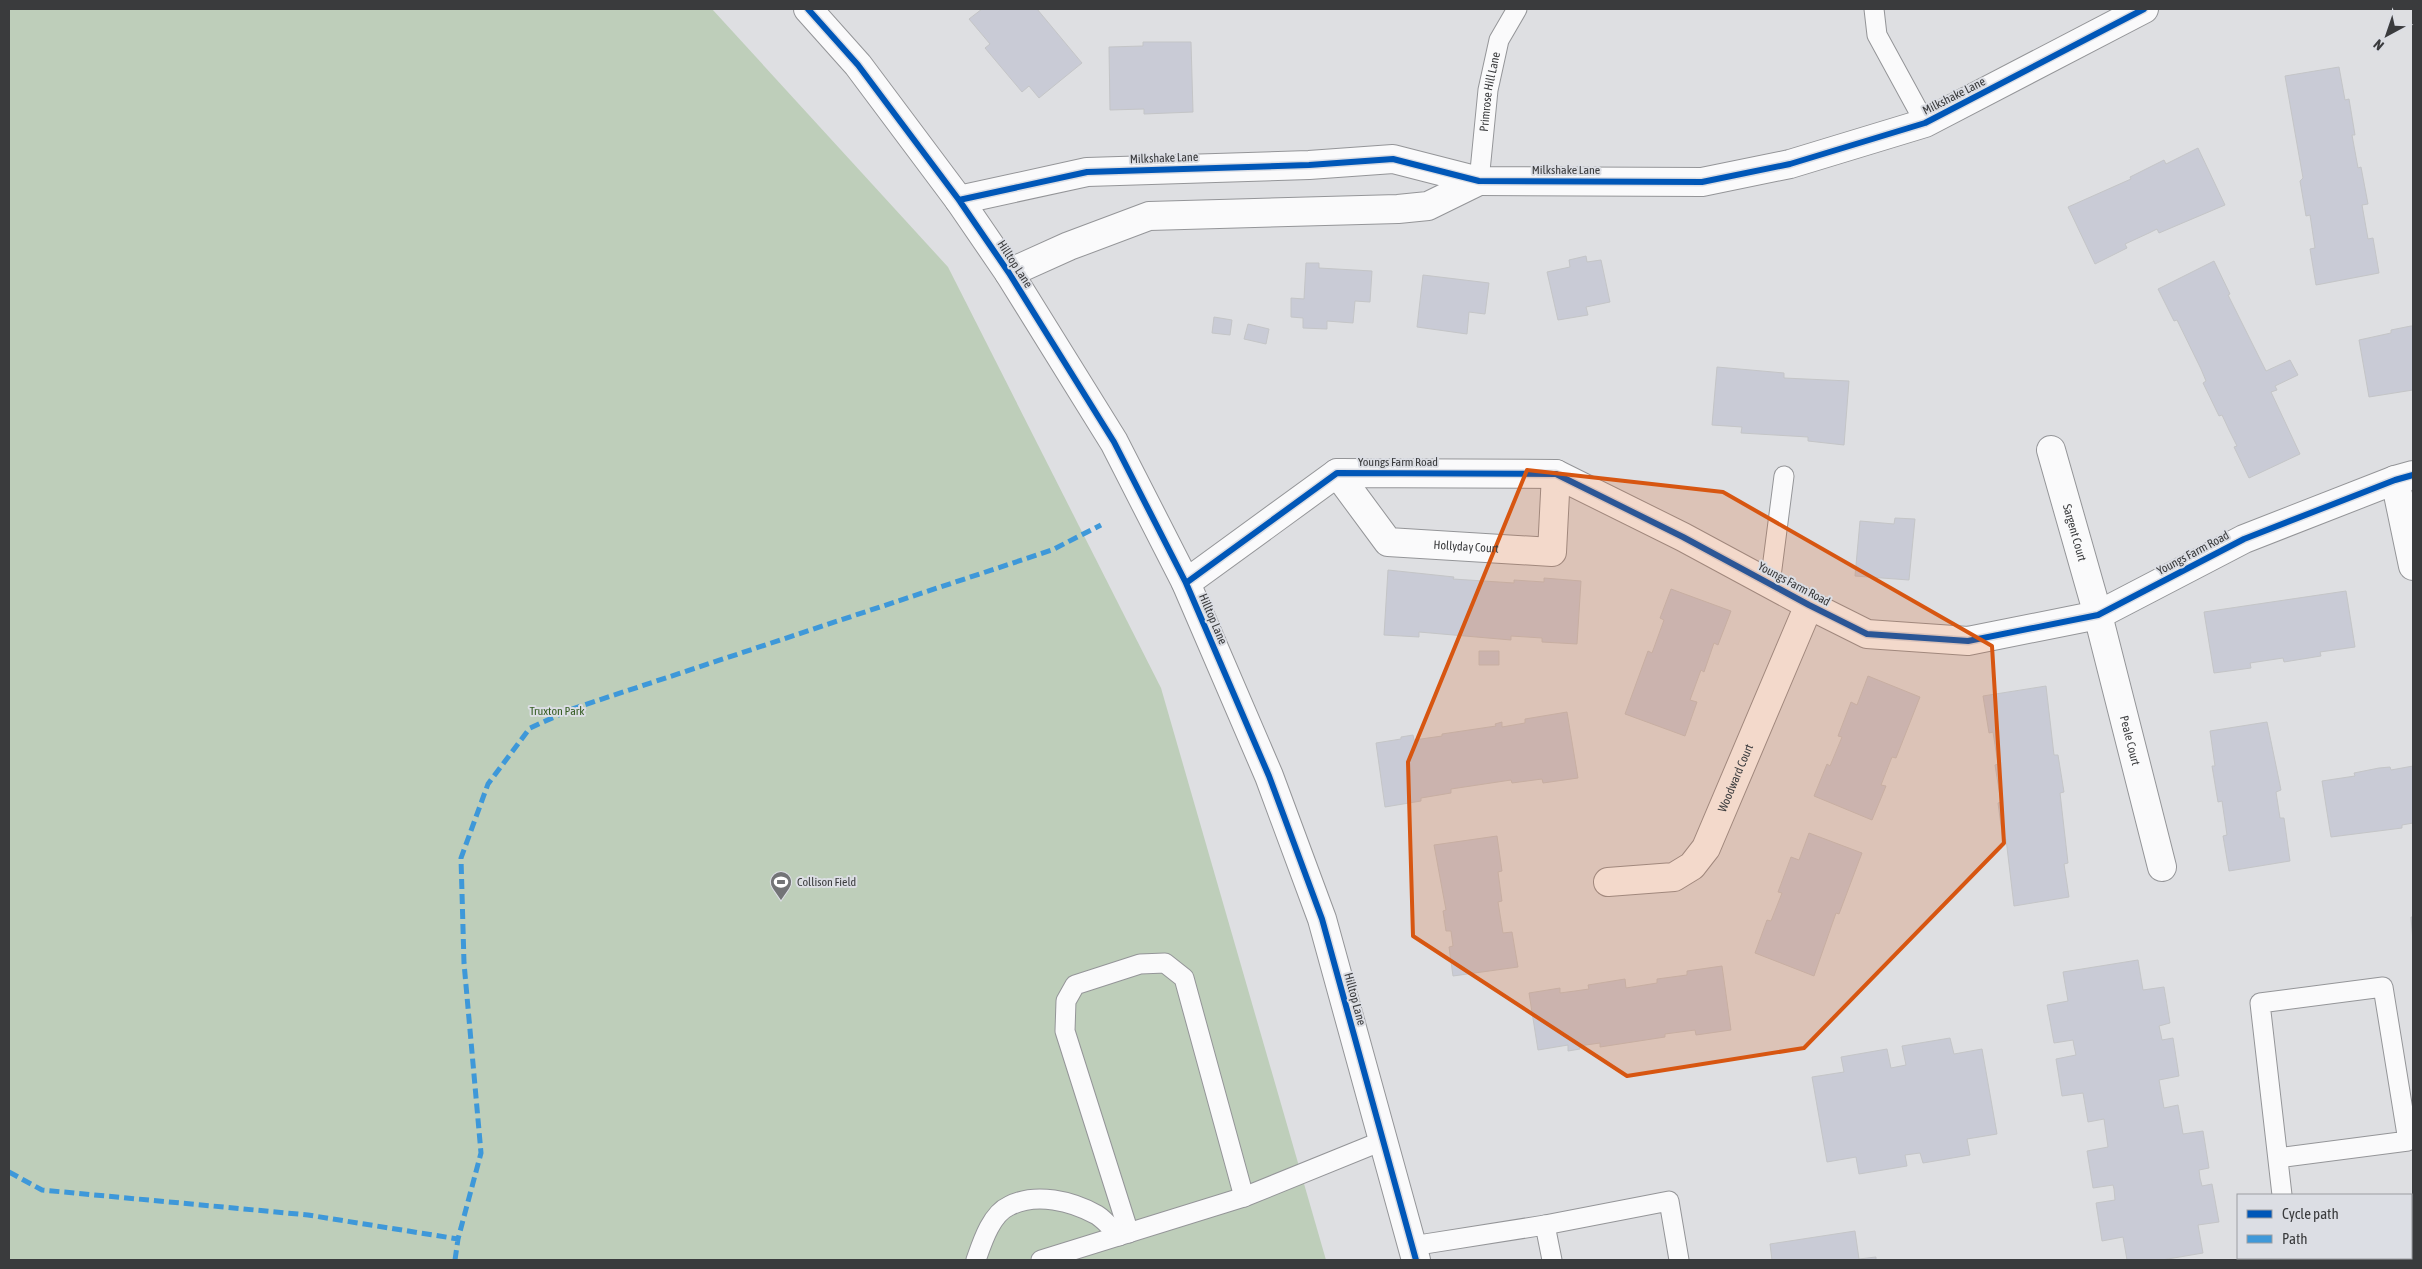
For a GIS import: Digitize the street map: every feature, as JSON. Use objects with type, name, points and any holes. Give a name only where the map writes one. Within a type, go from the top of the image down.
[{"type":"street","name":"Hilltop Lane","points":[[808,9],[858,64],[959,200],[1009,273],[1114,442],[1186,583],[1269,776],[1322,919],[1414,1253]]},
{"type":"street","name":"Milkshake Lane","points":[[959,200],[1087,172],[1309,165],[1393,160],[1479,181],[1702,182],[1790,164],[1925,123],[2140,10]]},
{"type":"street","name":"Milkshake Lane","points":[[1009,273],[1069,246],[1149,216],[1428,206],[1479,181]]},
{"type":"street","name":"Sargent Court","points":[[2051,450],[2098,615]]},
{"type":"street","points":[[1186,583],[1338,473]]},
{"type":"street","name":"Youngs Farm Road","points":[[1338,473],[1556,474],[1683,537],[1867,634],[1968,641],[2098,615],[2244,539],[2404,478]]},
{"type":"street","name":"Hollyday Court","points":[[1338,473],[1388,542],[1552,552],[1556,474]]},
{"type":"street","points":[[2404,478],[2413,566]]},
{"type":"street","name":"Woodward Court","points":[[1608,882],[1674,877],[1692,866],[1706,848],[1809,605]]},
{"type":"street","name":"Peale Court","points":[[2098,615],[2162,867]]},
{"type":"lane","name":"Primrose Hill Lane","points":[[1479,181],[1488,90],[1499,40],[1517,9]]},
{"type":"lane","points":[[1874,9],[1878,34],[1925,123]]},
{"type":"lane","points":[[1770,584],[1784,476]]},
{"type":"lane","points":[[1124,1234],[1065,1031],[1066,1001],[1075,985],[1140,964],[1165,963],[1184,978],[1244,1197]]},
{"type":"lane","points":[[2278,1158],[2408,1141],[2383,987],[2260,1003],[2282,1194]]},
{"type":"lane","points":[[1041,1260],[1244,1197],[1382,1141]]},
{"type":"lane","points":[[976,1260],[993,1221],[1008,1206],[1034,1198],[1060,1200],[1097,1216],[1124,1234]]},
{"type":"lane","points":[[1414,1253],[1669,1201],[1679,1260]]},
{"type":"lane","points":[[1545,1225],[1552,1260]]},
{"type":"highlighted area","points":[[1527,470],[1723,492],[1992,646],[2004,843],[1804,1048],[1627,1076],[1413,936],[1408,762]]},
{"type":"green space","name":"Truxton Park","points":[[9,9],[712,9],[948,267],[1161,688],[1326,1260],[9,1260]]},
{"type":"building","points":[[982,9],[1037,9],[1082,63],[1039,98],[1029,86],[1022,92],[985,48],[990,44],[969,19]]},
{"type":"building","points":[[1143,42],[1191,42],[1193,112],[1144,114],[1144,109],[1110,110],[1109,47],[1143,46]]},
{"type":"building","points":[[2339,67],[2345,100],[2349,99],[2355,135],[2352,135],[2358,168],[2361,167],[2368,204],[2362,205],[2368,239],[2373,238],[2379,273],[2316,285],[2310,249],[2315,248],[2310,215],[2306,216],[2300,181],[2303,178],[2285,76]]},
{"type":"building","points":[[2198,148],[2225,205],[2159,233],[2157,229],[2125,244],[2127,248],[2095,264],[2068,207],[2131,179],[2130,177],[2164,160],[2166,164]]},
{"type":"building","points":[[1586,256],[1587,262],[1601,260],[1610,302],[1586,307],[1588,315],[1558,320],[1547,272],[1570,267],[1569,260]]},
{"type":"building","points":[[2214,261],[2230,294],[2228,295],[2266,371],[2290,360],[2298,375],[2275,386],[2277,390],[2271,392],[2300,454],[2249,478],[2234,447],[2237,446],[2222,415],[2219,416],[2203,383],[2206,381],[2201,369],[2177,320],[2174,321],[2158,289]]},
{"type":"building","points":[[1306,263],[1319,263],[1319,268],[1372,271],[1370,302],[1355,301],[1353,323],[1327,321],[1327,329],[1303,328],[1303,318],[1291,317],[1291,298],[1304,299]]},
{"type":"building","points":[[1423,275],[1489,283],[1485,314],[1469,312],[1467,334],[1417,327]]},
{"type":"building","points":[[1214,317],[1232,320],[1230,335],[1212,333]]},
{"type":"building","points":[[1248,324],[1269,329],[1266,344],[1244,339]]},
{"type":"building","points":[[2413,326],[2413,390],[2369,397],[2359,340],[2391,333],[2391,330]]},
{"type":"building","points":[[1717,367],[1784,373],[1784,378],[1849,381],[1844,445],[1808,441],[1808,437],[1741,433],[1742,427],[1712,425]]},
{"type":"building","points":[[1895,518],[1915,519],[1909,580],[1855,576],[1860,521],[1894,524]]},
{"type":"building","points":[[1388,570],[1454,577],[1453,579],[1514,583],[1514,580],[1544,582],[1544,578],[1581,581],[1577,644],[1542,642],[1542,638],[1511,636],[1511,640],[1419,632],[1419,637],[1384,635]]},
{"type":"building","points":[[1671,589],[1731,611],[1718,645],[1714,643],[1704,672],[1701,670],[1690,700],[1697,702],[1685,736],[1625,714],[1648,651],[1652,653],[1664,620],[1660,618]]},
{"type":"building","points":[[2346,591],[2355,647],[2320,652],[2321,656],[2284,662],[2283,658],[2250,663],[2251,668],[2214,673],[2204,612]]},
{"type":"building","points":[[1479,651],[1499,651],[1499,665],[1479,665]]},
{"type":"building","points":[[1868,676],[1920,697],[1896,758],[1892,757],[1881,785],[1886,786],[1872,820],[1814,796],[1827,764],[1830,766],[1842,737],[1838,736],[1851,702],[1857,705]]},
{"type":"building","points":[[2046,686],[2054,755],[2058,755],[2064,792],[2060,793],[2068,863],[2064,864],[2069,897],[2014,906],[2006,839],[2003,840],[1998,803],[2001,802],[1995,765],[1998,764],[1993,732],[1989,733],[1983,696]]},
{"type":"building","points":[[1567,712],[1578,778],[1543,783],[1542,779],[1512,783],[1511,780],[1451,789],[1451,793],[1421,798],[1421,801],[1385,807],[1376,743],[1413,735],[1414,740],[1442,736],[1442,734],[1496,726],[1495,724],[1502,722],[1502,727],[1525,723],[1525,719]]},
{"type":"building","points":[[2267,722],[2281,790],[2276,792],[2280,818],[2284,818],[2290,861],[2229,871],[2223,836],[2227,835],[2222,801],[2218,802],[2212,766],[2215,766],[2210,731]]},
{"type":"building","points":[[2413,766],[2413,823],[2402,825],[2402,828],[2331,837],[2322,781],[2355,776],[2354,773],[2379,768],[2390,767],[2391,770]]},
{"type":"building","points":[[1809,833],[1862,853],[1839,914],[1836,913],[1814,976],[1755,953],[1767,920],[1771,921],[1782,893],[1778,892],[1791,857],[1799,860]]},
{"type":"building","points":[[1497,836],[1502,871],[1498,872],[1502,901],[1498,902],[1503,933],[1512,932],[1518,967],[1453,976],[1449,947],[1453,946],[1451,931],[1446,931],[1443,911],[1446,910],[1434,845]]},
{"type":"building","points":[[2411,917],[2413,917],[2413,942]]},
{"type":"building","points":[[2138,960],[2143,990],[2164,987],[2170,1023],[2159,1026],[2162,1040],[2173,1038],[2179,1076],[2159,1080],[2164,1108],[2178,1105],[2183,1134],[2203,1131],[2209,1168],[2199,1170],[2200,1178],[2202,1186],[2212,1184],[2219,1222],[2198,1225],[2203,1253],[2162,1260],[2127,1260],[2123,1237],[2102,1241],[2096,1203],[2115,1200],[2114,1189],[2113,1185],[2093,1188],[2087,1151],[2108,1147],[2104,1119],[2088,1122],[2083,1093],[2062,1096],[2056,1059],[2076,1055],[2073,1040],[2054,1043],[2047,1005],[2068,1001],[2063,972]]},
{"type":"building","points":[[1722,966],[1731,1030],[1696,1035],[1695,1030],[1665,1034],[1665,1037],[1600,1047],[1600,1043],[1579,1046],[1580,1049],[1568,1051],[1568,1045],[1538,1050],[1529,993],[1560,988],[1560,993],[1589,989],[1588,985],[1625,979],[1626,988],[1657,983],[1657,979],[1687,975],[1687,971]]},
{"type":"building","points":[[1950,1038],[1954,1054],[1982,1049],[1997,1134],[1967,1139],[1970,1155],[1923,1163],[1920,1153],[1905,1155],[1907,1166],[1859,1174],[1856,1157],[1827,1162],[1812,1077],[1844,1072],[1841,1057],[1887,1049],[1891,1068],[1906,1065],[1902,1046]]},
{"type":"building","points":[[1855,1231],[1859,1259],[1876,1257],[1876,1260],[1772,1260],[1770,1244]]},
{"type":"marked path","points":[[455,1260],[458,1239],[481,1153],[464,963],[461,858],[488,784],[530,728],[572,709],[1052,550],[1101,525]]},
{"type":"marked path","points":[[9,1172],[42,1190],[308,1215],[458,1239]]},
{"type":"cycle path","points":[[808,9],[858,65],[959,200],[1009,273],[1114,442],[1186,583],[1269,776],[1322,919],[1416,1260]]},
{"type":"cycle path","points":[[959,200],[1087,172],[1309,165],[1393,159],[1479,181],[1702,182],[1790,164],[1925,123],[2144,9]]},
{"type":"cycle path","points":[[1186,583],[1337,473],[1556,474],[1683,537],[1867,634],[1968,641],[2098,615],[2244,539],[2395,480],[2413,475]]},
{"type":"place","name":"Collison Field","points":[[781,901]]}]
